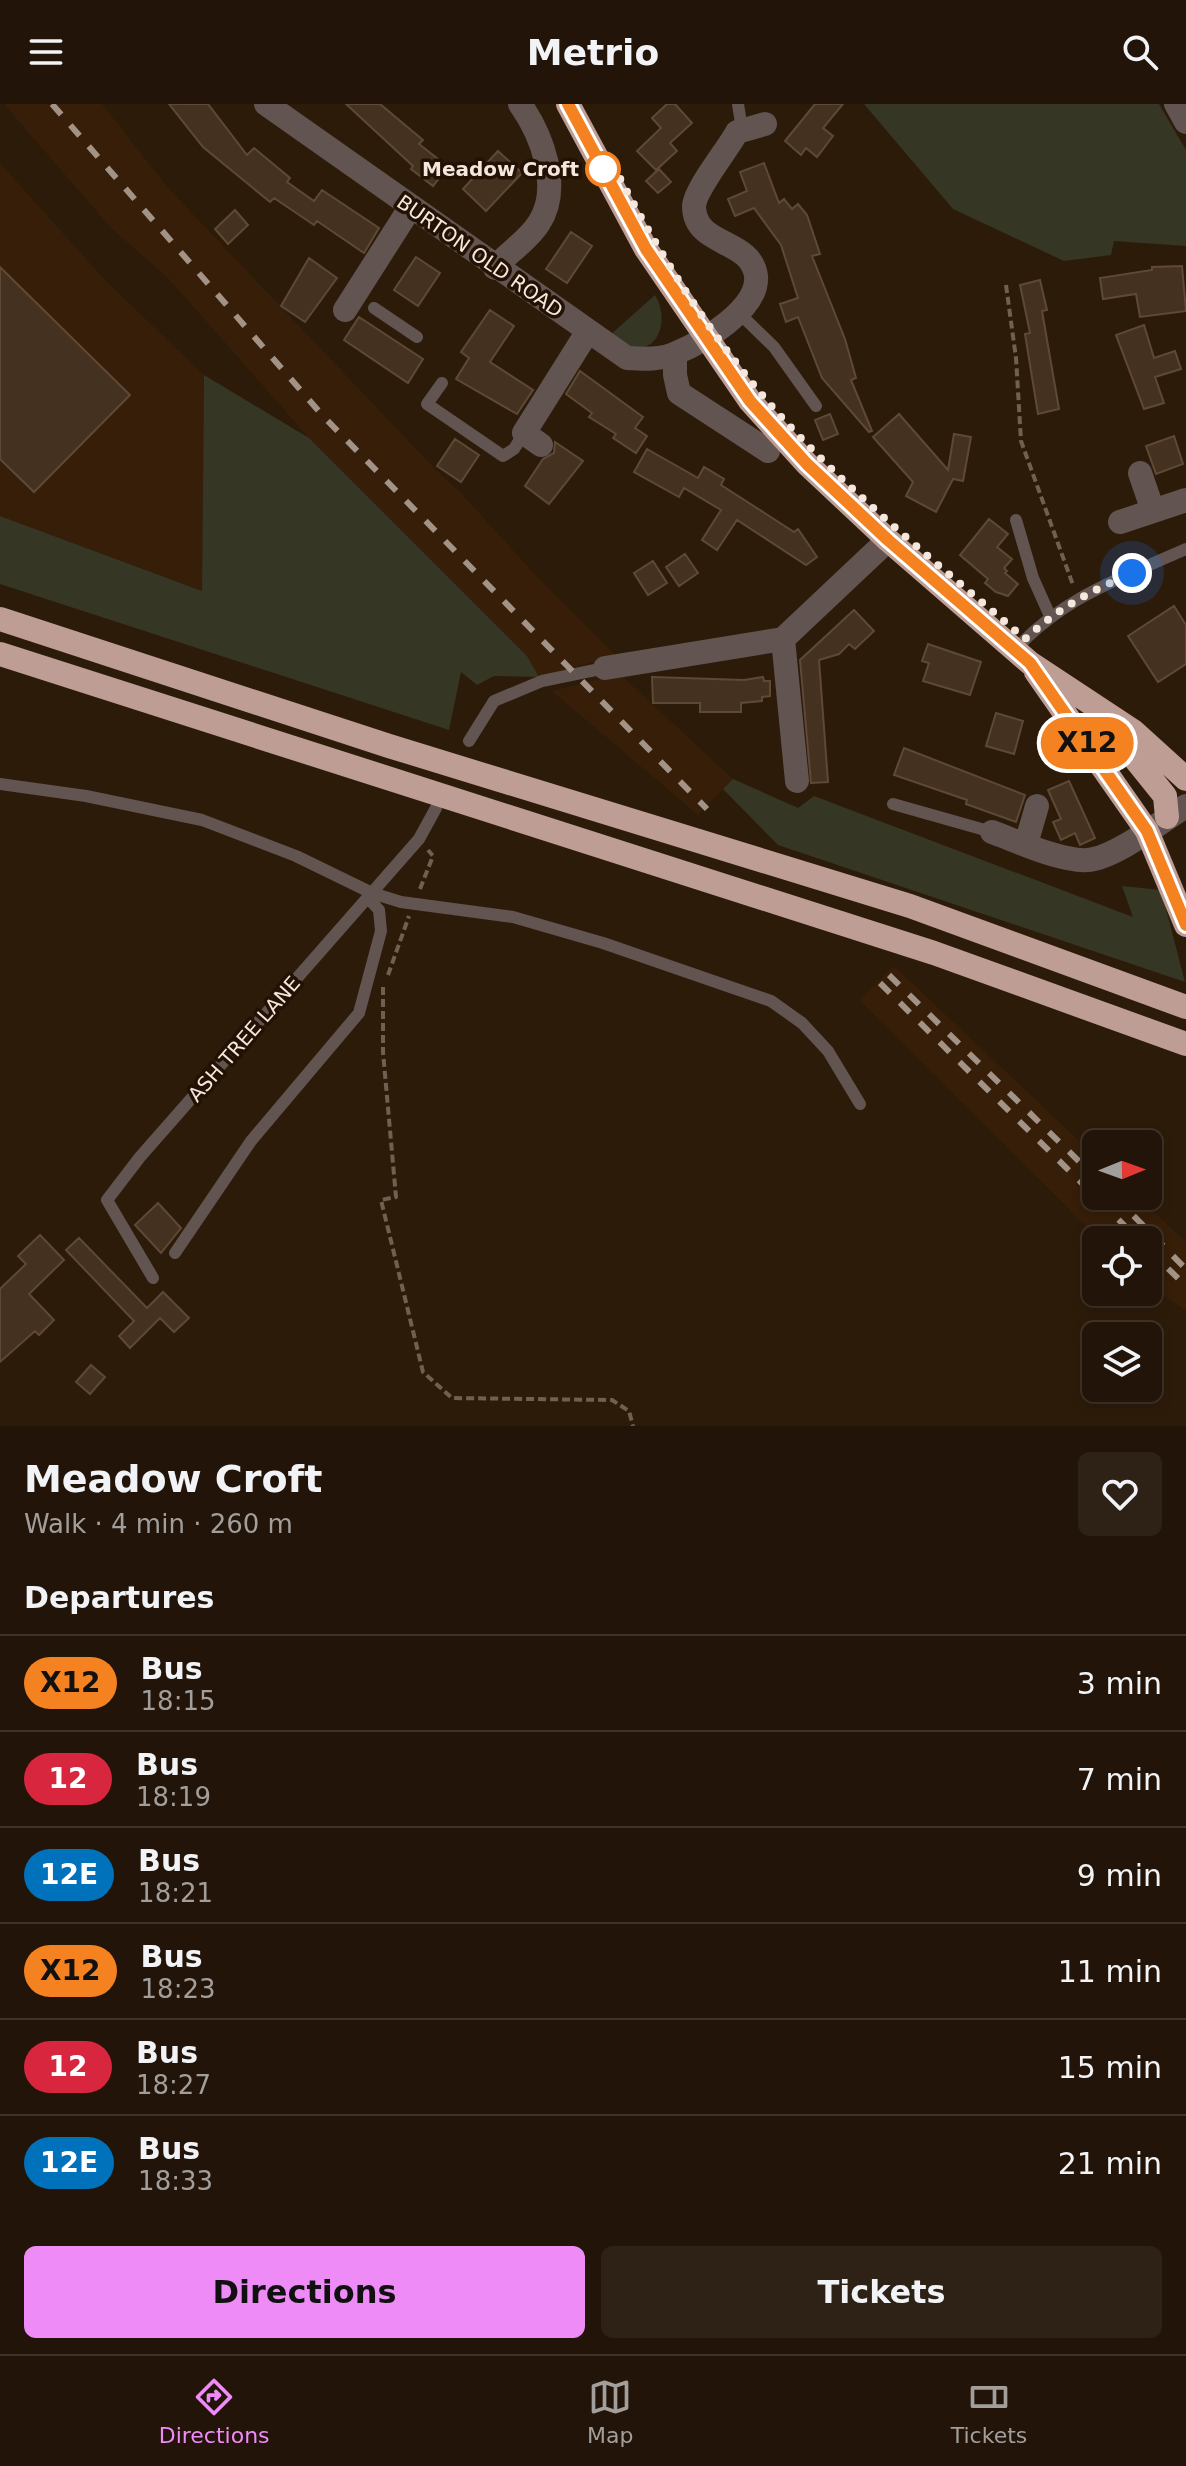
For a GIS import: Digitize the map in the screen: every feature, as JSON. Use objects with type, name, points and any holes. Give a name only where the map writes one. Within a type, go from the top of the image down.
[{"type":"highway","points":[[568,104],[646,249],[750,401],[807,464],[888,540],[1023,656],[1133,731],[1186,779]]},
{"type":"highway","points":[[0,619],[389,746],[910,906],[1186,1007]]},
{"type":"highway","points":[[0,656],[934,953],[1186,1044]]},
{"type":"highway","points":[[1023,656],[1167,818]]},
{"type":"highway","points":[[1092,702],[1114,735],[1165,796],[1186,925]]},
{"type":"street","name":"BURTON OLD ROAD","points":[[266,104],[627,358],[653,359],[675,354],[740,314]]},
{"type":"street","points":[[495,268],[540,222],[548,200],[545,155],[520,104]]},
{"type":"street","points":[[1176,104],[1186,122]]},
{"type":"street","points":[[740,314],[755,289],[756,273],[750,261],[737,249],[703,233],[696,219],[694,204],[742,122]]},
{"type":"street","points":[[358,304],[410,208]]},
{"type":"street","points":[[533,439],[588,331]]},
{"type":"street","points":[[675,354],[679,393],[768,451]]},
{"type":"street","points":[[1140,473],[1153,511]]},
{"type":"street","points":[[1120,522],[1186,500]]},
{"type":"street","points":[[605,668],[783,639],[888,540]]},
{"type":"street","points":[[783,639],[797,781]]},
{"type":"street","points":[[1026,844],[1037,806]]},
{"type":"street","points":[[992,832],[1070,858],[1089,860],[1167,818]]},
{"type":"lane","points":[[358,304],[417,337]]},
{"type":"lane","points":[[740,314],[774,347],[816,406]]},
{"type":"lane","points":[[442,383],[427,404],[503,456],[533,439]]},
{"type":"lane","points":[[1016,520],[1033,578],[1050,616]]},
{"type":"lane","points":[[1023,656],[1050,616],[1078,597],[1186,549]]},
{"type":"lane","points":[[469,741],[494,701],[542,681],[605,668]]},
{"type":"lane","points":[[0,784],[86,796],[202,820],[296,856],[370,895],[513,917],[603,943],[771,1001],[802,1023],[828,1051],[851,1084],[860,1104]]},
{"type":"lane","points":[[893,804],[992,832]]},
{"type":"lane","name":"ASH TREE LANE","points":[[153,1278],[107,1200],[140,1157],[419,839],[436,808]]},
{"type":"lane","points":[[175,1253],[251,1141],[359,1013],[381,931],[379,910],[370,895]]},
{"type":"path","points":[[1006,285],[1016,358],[1021,441],[1078,597]]},
{"type":"path","points":[[416,899],[433,856],[419,839]]},
{"type":"path","points":[[410,913],[383,987],[383,1052],[396,1197],[381,1200],[423,1372],[452,1398],[612,1400],[629,1411],[633,1426]]},
{"type":"shaded area","points":[[4,104],[102,104],[169,189],[616,656],[539,677],[527,656],[309,438],[168,278],[111,228]]},
{"type":"shaded area","points":[[0,163],[105,280],[204,375],[202,591],[0,516]]},
{"type":"shaded area","points":[[620,674],[733,779],[698,815],[552,691]]},
{"type":"shaded area","points":[[894,966],[1082,1144],[1082,1210],[1152,1210],[1186,1242],[1186,1311],[1162,1295],[1162,1226],[1086,1226],[859,1000]]},
{"type":"green space","points":[[864,104],[1159,104],[1186,150],[1186,246],[1114,241],[1111,255],[1064,261],[953,209]]},
{"type":"green space","points":[[655,295],[661,325],[654,341],[637,349],[624,346],[609,336]]},
{"type":"green space","points":[[204,375],[309,438],[527,656],[539,677],[494,676],[477,685],[461,672],[449,730],[0,584],[0,516],[202,591]]},
{"type":"green space","points":[[733,779],[798,808],[814,796],[1133,917],[1122,886],[1161,890],[1185,982],[778,845],[723,789]]},
{"type":"building","points":[[169,104],[208,104],[247,155],[254,148],[290,178],[287,182],[314,201],[322,190],[379,228],[364,253],[317,221],[314,225],[274,198],[270,202],[203,147]]},
{"type":"building","points":[[346,104],[380,104],[423,140],[419,144],[448,167],[433,186],[411,169],[413,166]]},
{"type":"building","points":[[667,104],[675,104],[692,123],[670,143],[677,151],[656,170],[637,151],[661,128],[652,118]]},
{"type":"building","points":[[815,104],[843,104],[823,128],[833,136],[817,157],[806,148],[801,155],[785,141]]},
{"type":"building","points":[[498,151],[522,173],[486,211],[463,189]]},
{"type":"building","points":[[764,163],[779,203],[784,199],[792,209],[798,204],[807,215],[820,254],[812,256],[845,339],[856,378],[851,380],[872,431],[869,432],[822,378],[798,317],[786,322],[780,304],[798,298],[781,245],[754,208],[735,216],[728,199],[747,191],[740,172]]},
{"type":"building","points":[[659,169],[671,182],[658,193],[646,181]]},
{"type":"building","points":[[235,210],[248,225],[228,244],[215,229]]},
{"type":"building","points":[[571,232],[592,246],[567,283],[546,269]]},
{"type":"building","points":[[416,257],[440,273],[418,306],[394,290]]},
{"type":"building","points":[[309,258],[337,278],[305,322],[281,306]]},
{"type":"building","points":[[1182,266],[1186,311],[1140,317],[1136,294],[1103,299],[1100,278],[1152,270],[1152,267]]},
{"type":"building","points":[[0,267],[130,395],[34,492],[0,459]]},
{"type":"building","points":[[1040,280],[1047,310],[1042,311],[1059,409],[1038,414],[1025,334],[1030,333],[1020,285]]},
{"type":"building","points":[[490,310],[514,326],[490,362],[533,390],[517,414],[456,379],[469,358],[461,352]]},
{"type":"building","points":[[359,317],[423,359],[408,383],[344,340]]},
{"type":"building","points":[[1144,325],[1154,358],[1175,351],[1181,369],[1155,377],[1164,403],[1144,409],[1116,335]]},
{"type":"building","points":[[580,371],[643,417],[635,428],[647,436],[636,453],[613,438],[616,434],[589,417],[592,413],[566,394]]},
{"type":"building","points":[[830,414],[838,434],[823,440],[815,420]]},
{"type":"building","points":[[899,414],[948,470],[954,434],[971,437],[963,481],[953,479],[936,512],[906,496],[913,482],[873,437]]},
{"type":"building","points":[[1174,436],[1183,464],[1156,474],[1146,446]]},
{"type":"building","points":[[455,439],[479,455],[461,482],[437,466]]},
{"type":"building","points":[[555,442],[583,461],[549,504],[525,486],[543,459],[554,453]]},
{"type":"building","points":[[647,449],[698,478],[704,467],[724,479],[721,485],[794,532],[798,529],[817,557],[806,565],[737,520],[717,550],[702,540],[721,510],[684,488],[679,497],[634,472]]},
{"type":"building","points":[[989,519],[1008,534],[997,547],[1012,559],[1004,568],[1005,573],[1018,584],[1008,596],[996,592],[985,583],[988,579],[960,555]]},
{"type":"building","points":[[685,554],[698,573],[679,586],[666,567]]},
{"type":"building","points":[[653,561],[667,583],[648,595],[634,573]]},
{"type":"building","points":[[1174,606],[1186,625],[1186,664],[1158,682],[1128,636]]},
{"type":"building","points":[[854,610],[874,631],[855,649],[849,644],[839,654],[819,660],[828,782],[811,783],[800,660]]},
{"type":"building","points":[[928,644],[981,662],[970,695],[923,681],[929,663],[922,661]]},
{"type":"building","points":[[652,677],[744,680],[763,677],[764,681],[770,681],[770,696],[762,697],[762,701],[741,703],[741,712],[700,712],[700,703],[653,703]]},
{"type":"building","points":[[996,713],[1023,721],[1014,754],[986,746]]},
{"type":"building","points":[[904,748],[1025,795],[1016,822],[966,804],[967,800],[894,775]]},
{"type":"building","points":[[1069,781],[1095,838],[1080,845],[1075,833],[1061,840],[1053,822],[1061,819],[1048,790]]},
{"type":"building","points":[[158,1203],[181,1228],[161,1253],[135,1225]]},
{"type":"building","points":[[40,1235],[64,1260],[29,1294],[54,1320],[39,1335],[35,1331],[0,1362],[0,1289],[26,1264],[18,1256]]},
{"type":"building","points":[[79,1238],[147,1308],[163,1292],[189,1318],[174,1332],[160,1318],[130,1348],[119,1336],[134,1321],[66,1250]]},
{"type":"building","points":[[91,1365],[105,1377],[90,1394],[76,1382]]},
{"type":"railway","points":[[52,104],[323,416],[707,809]]},
{"type":"railway","points":[[889,975],[1082,1164]]},
{"type":"railway","points":[[880,983],[1125,1226]]},
{"type":"railway","points":[[1128,1210],[1186,1269]]},
{"type":"railway","points":[[1162,1263],[1186,1286]]},
{"type":"bus line","name":"X12","points":[[568,104],[646,249],[750,401],[807,464],[888,540],[1030,663],[1147,831],[1186,925]]},
{"type":"place","name":"Meadow Croft","points":[[603,169]]},
{"type":"route","points":[[603,169],[612,163],[639,216],[732,359],[795,432],[896,530],[1025,639],[1055,611],[1132,573]]}]
